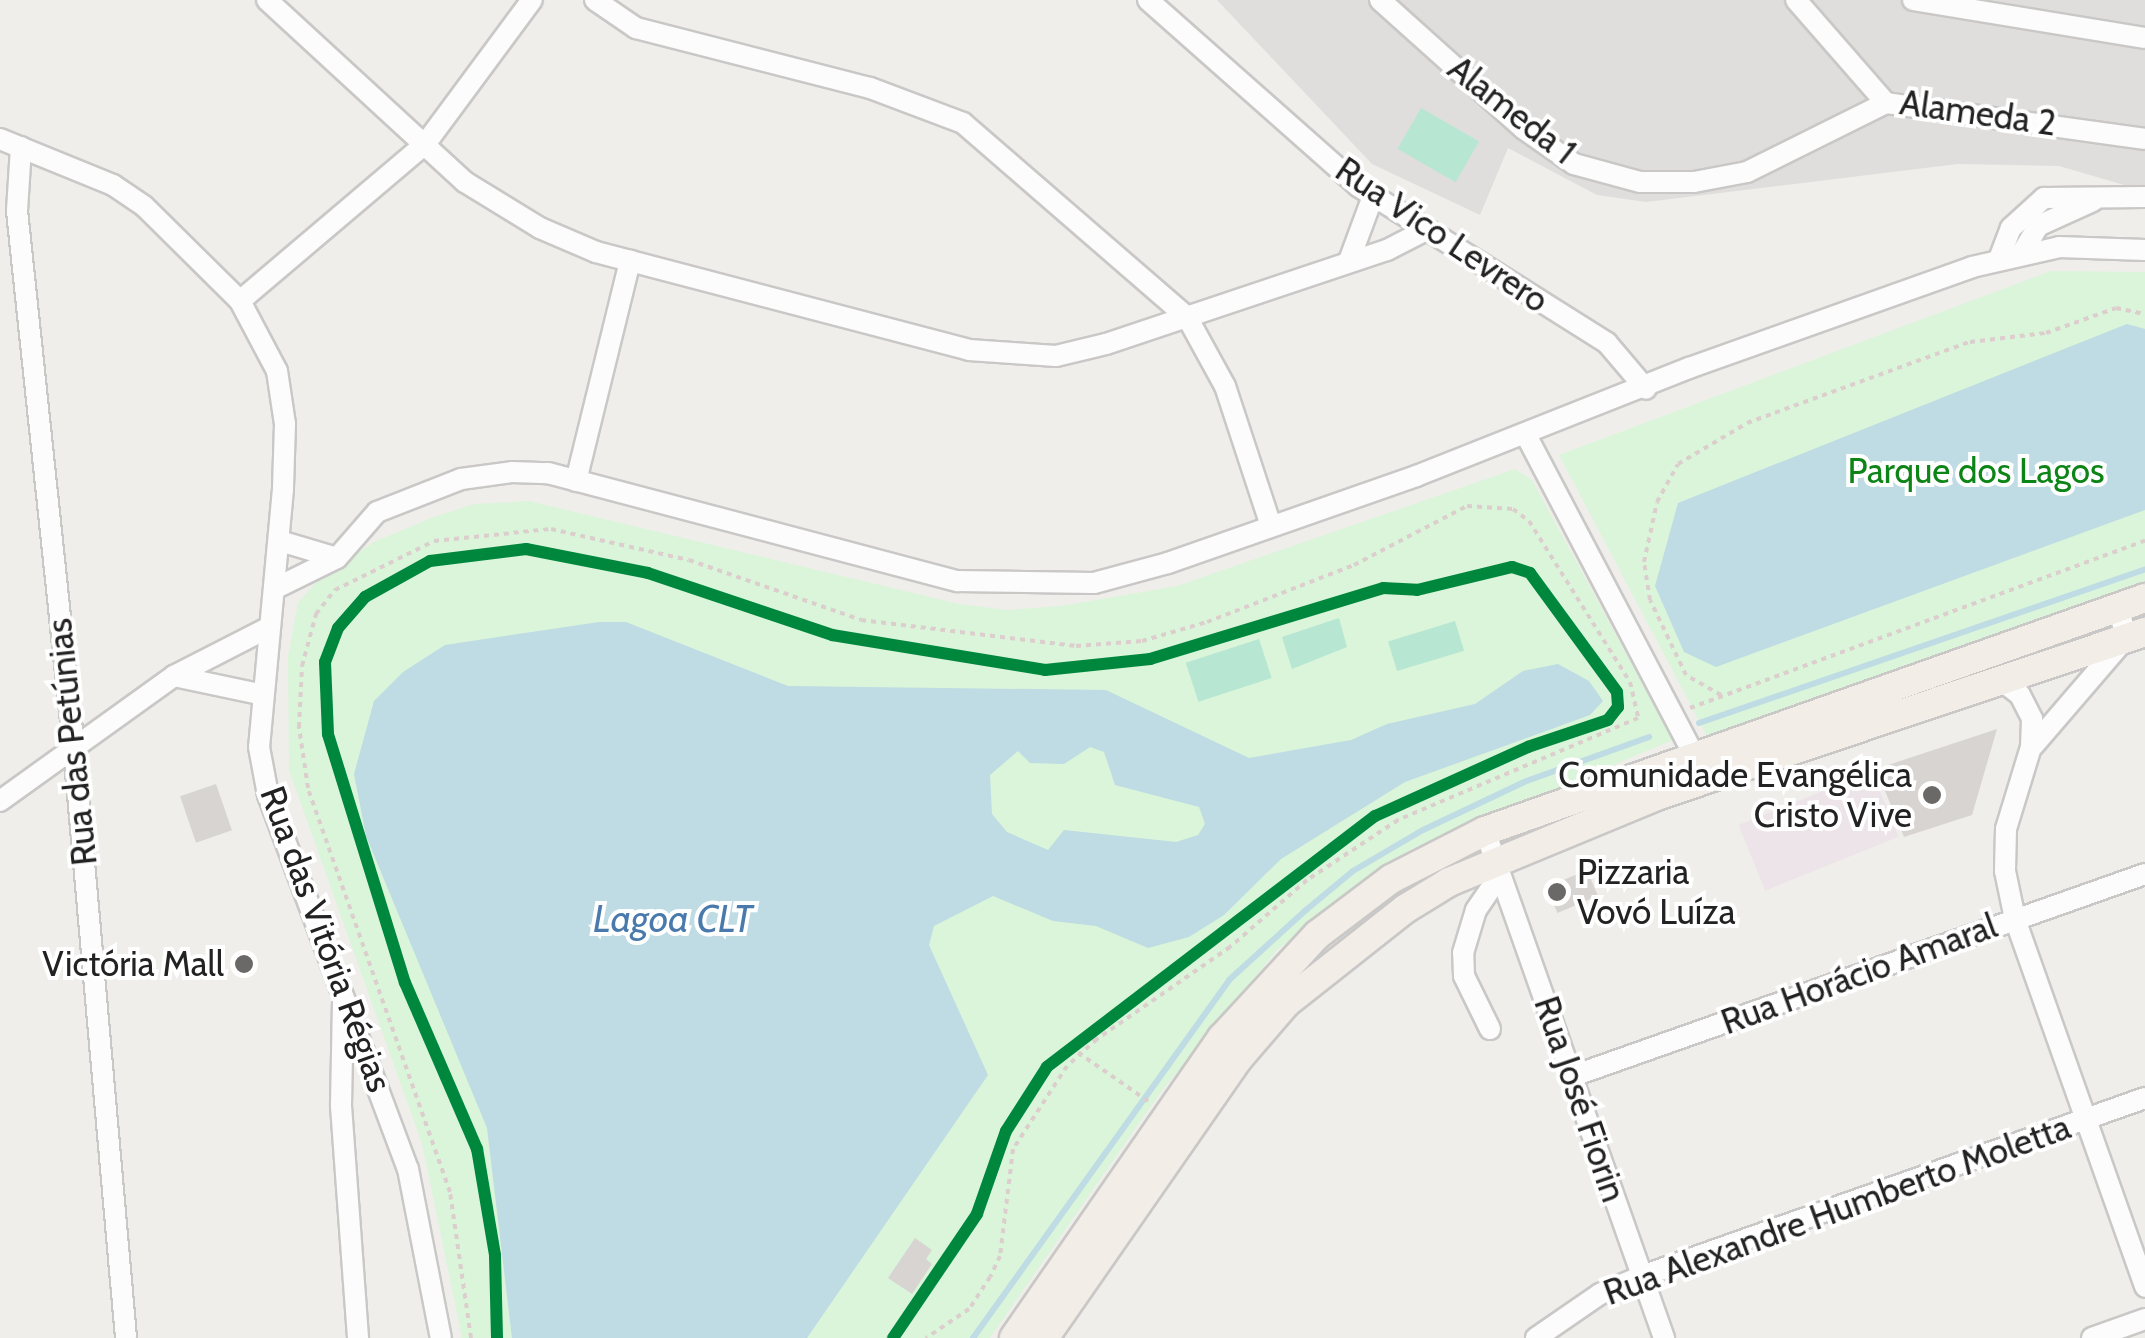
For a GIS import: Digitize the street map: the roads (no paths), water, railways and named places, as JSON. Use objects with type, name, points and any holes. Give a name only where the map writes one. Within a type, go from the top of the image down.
[{"type":"main road","points":[[1014,1338],[1222,1038],[1268,982],[1317,935],[1391,880],[1486,832],[2132,602]]},
{"type":"main road","points":[[1044,1338],[1238,1059],[1286,1003],[1405,910],[1659,795],[2136,635]]},
{"type":"street","points":[[267,0],[495,204],[630,261],[1012,355],[1056,356],[1186,317],[1350,261],[1424,231]]},
{"type":"street","points":[[240,301],[426,142],[532,0]]},
{"type":"street","points":[[595,0],[636,28],[921,103],[963,124],[1186,317],[1225,386],[1271,526]]},
{"type":"street","name":"Rua Vico Levrero","points":[[1148,0],[1374,196],[1607,343],[1646,389]]},
{"type":"street","name":"Alameda 1","points":[[1380,0],[1524,129],[1574,164],[1640,182],[1694,182],[1747,172],[1886,103]]},
{"type":"street","name":"Alameda 2","points":[[1796,0],[1886,103],[2145,139]]},
{"type":"street","points":[[1912,0],[2145,38]]},
{"type":"street","name":"Rua das Vitória Régias","points":[[0,139],[144,206],[240,301],[277,371],[285,424],[280,541],[260,694],[268,795],[408,1169],[441,1338]]},
{"type":"street","name":"Rua das Petúnias","points":[[21,147],[17,211],[74,749],[126,1338]]},
{"type":"street","points":[[1999,260],[2030,204],[2069,195],[2093,201],[2145,197]]},
{"type":"street","points":[[1350,261],[1374,196]]},
{"type":"street","points":[[2022,253],[2038,226],[2093,201]]},
{"type":"street","points":[[274,589],[337,558],[377,512],[420,491],[512,472],[576,481],[912,571],[1006,586],[1094,583],[1271,526],[1999,260],[2022,253],[2095,245],[2145,250]]},
{"type":"street","points":[[576,481],[630,261]]},
{"type":"street","points":[[1526,434],[1699,755],[1693,775],[1659,795]]},
{"type":"street","points":[[280,541],[337,558]]},
{"type":"street","points":[[2032,748],[2136,635],[2132,602]]},
{"type":"street","points":[[0,801],[174,676],[268,628]]},
{"type":"street","points":[[174,676],[260,694]]},
{"type":"street","points":[[2002,680],[2028,705],[2032,748],[2006,829],[2015,919],[2145,1287]]},
{"type":"street","name":"Rua José Fiorin","points":[[1486,832],[1664,1338]]},
{"type":"street","points":[[1490,1029],[1464,976],[1464,953],[1476,910],[1497,868]]},
{"type":"street","name":"Rua Horácio Amaral","points":[[1573,1076],[2145,874]]},
{"type":"street","points":[[343,987],[341,1106],[358,1338]]},
{"type":"street","name":"Rua Alexandre Humberto Moletta","points":[[1536,1338],[1600,1294],[1642,1276],[2145,1098]]},
{"type":"street","points":[[2092,1338],[2145,1319]]},
{"type":"water","name":"Parque dos Lagos","points":[[2127,324],[2145,329],[2145,510],[1716,667],[1684,652],[1655,586],[1678,503]]},
{"type":"water","name":"Lagoa CLT","points":[[599,622],[626,622],[788,686],[1106,690],[1249,758],[1351,740],[1387,724],[1475,704],[1523,671],[1558,664],[1589,681],[1603,701],[1590,715],[1405,782],[1281,859],[1224,915],[1189,937],[1148,948],[1096,926],[1053,921],[993,896],[934,926],[929,945],[988,1075],[807,1338],[512,1338],[487,1128],[366,836],[354,774],[374,701],[403,672],[445,645]],"holes":[[[1090,747],[1104,752],[1115,785],[1199,807],[1205,824],[1198,835],[1176,842],[1064,830],[1048,850],[1007,832],[992,814],[990,775],[1018,751],[1030,763],[1064,764]]]},
{"type":"waterway","points":[[1699,723],[2145,569]]},
{"type":"waterway","points":[[973,1338],[1229,980],[1306,910],[1353,871],[1423,830],[1524,782],[1649,737]]},
{"type":"place","name":"Comunidade Evangélica Cristo Vive","points":[[1932,795]]},
{"type":"place","name":"Pizzaria Vovó Luíza","points":[[1557,892]]},
{"type":"place","name":"Victória Mall","points":[[244,964]]}]
